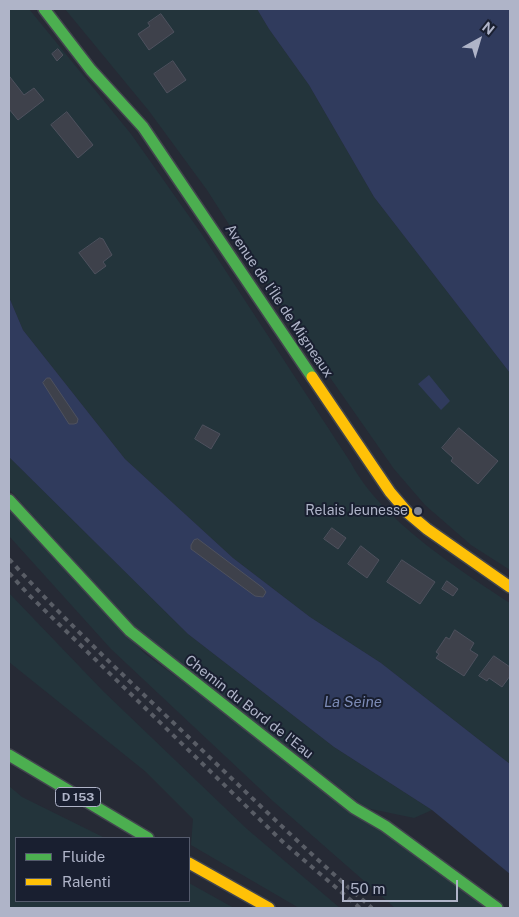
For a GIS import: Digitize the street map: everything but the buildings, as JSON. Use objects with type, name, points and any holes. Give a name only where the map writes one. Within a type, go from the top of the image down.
[{"type":"street","name":"Avenue de l'Île de Migneaux","points":[[44,9],[92,70],[143,127],[390,492],[408,513],[427,529],[510,587]]},
{"type":"street","name":"Chemin du Bord de l'Eau","points":[[9,500],[130,631],[354,808],[393,832],[497,908]]},
{"type":"street","name":"D 153","points":[[9,755],[146,837]]},
{"type":"street","name":"D 153","points":[[9,768],[139,837]]},
{"type":"street","points":[[190,865],[269,908]]},
{"type":"shaded area","points":[[9,9],[29,9],[131,134],[201,233],[364,484],[400,523],[444,559],[510,603],[510,764],[381,663],[310,617],[233,558],[125,459],[23,330],[9,297]]},
{"type":"shaded area","points":[[65,9],[257,9],[309,85],[374,197],[510,373],[510,570],[471,545],[425,505],[394,469],[294,326],[207,190],[149,111]]},
{"type":"shaded area","points":[[9,457],[188,634],[334,747],[432,810],[414,818],[366,808],[137,630],[9,489]]},
{"type":"shaded area","points":[[9,506],[144,653],[490,908],[395,908],[274,802],[111,649],[9,536]]},
{"type":"shaded area","points":[[9,593],[103,691],[247,829],[340,908],[299,908],[191,845],[193,819],[146,772],[9,662]]},
{"type":"shaded area","points":[[9,786],[22,797],[103,837],[15,837],[15,902],[190,902],[190,884],[234,908],[9,908]]},
{"type":"water","points":[[257,9],[510,9],[510,373],[374,197],[309,85]]},
{"type":"water","name":"La Seine","points":[[9,297],[23,330],[125,459],[233,558],[310,617],[381,663],[510,764],[510,874],[432,810],[334,747],[188,634],[9,457]]},
{"type":"water","points":[[429,375],[450,401],[441,410],[418,384]]},
{"type":"railway","points":[[9,559],[50,603],[115,667],[299,842],[372,908]]},
{"type":"railway","points":[[9,573],[29,595],[284,843],[360,908]]},
{"type":"traffic: fast","points":[[44,9],[91,70],[143,127],[312,377]]},
{"type":"traffic: fast","points":[[9,500],[130,631],[354,808],[385,826],[497,908]]},
{"type":"traffic: fast","points":[[9,755],[146,837]]},
{"type":"traffic: slow","points":[[312,377],[390,492],[408,513],[427,529],[510,587]]},
{"type":"traffic: slow","points":[[190,864],[269,908]]},
{"type":"place","name":"Relais Jeunesse","points":[[418,511]]}]
